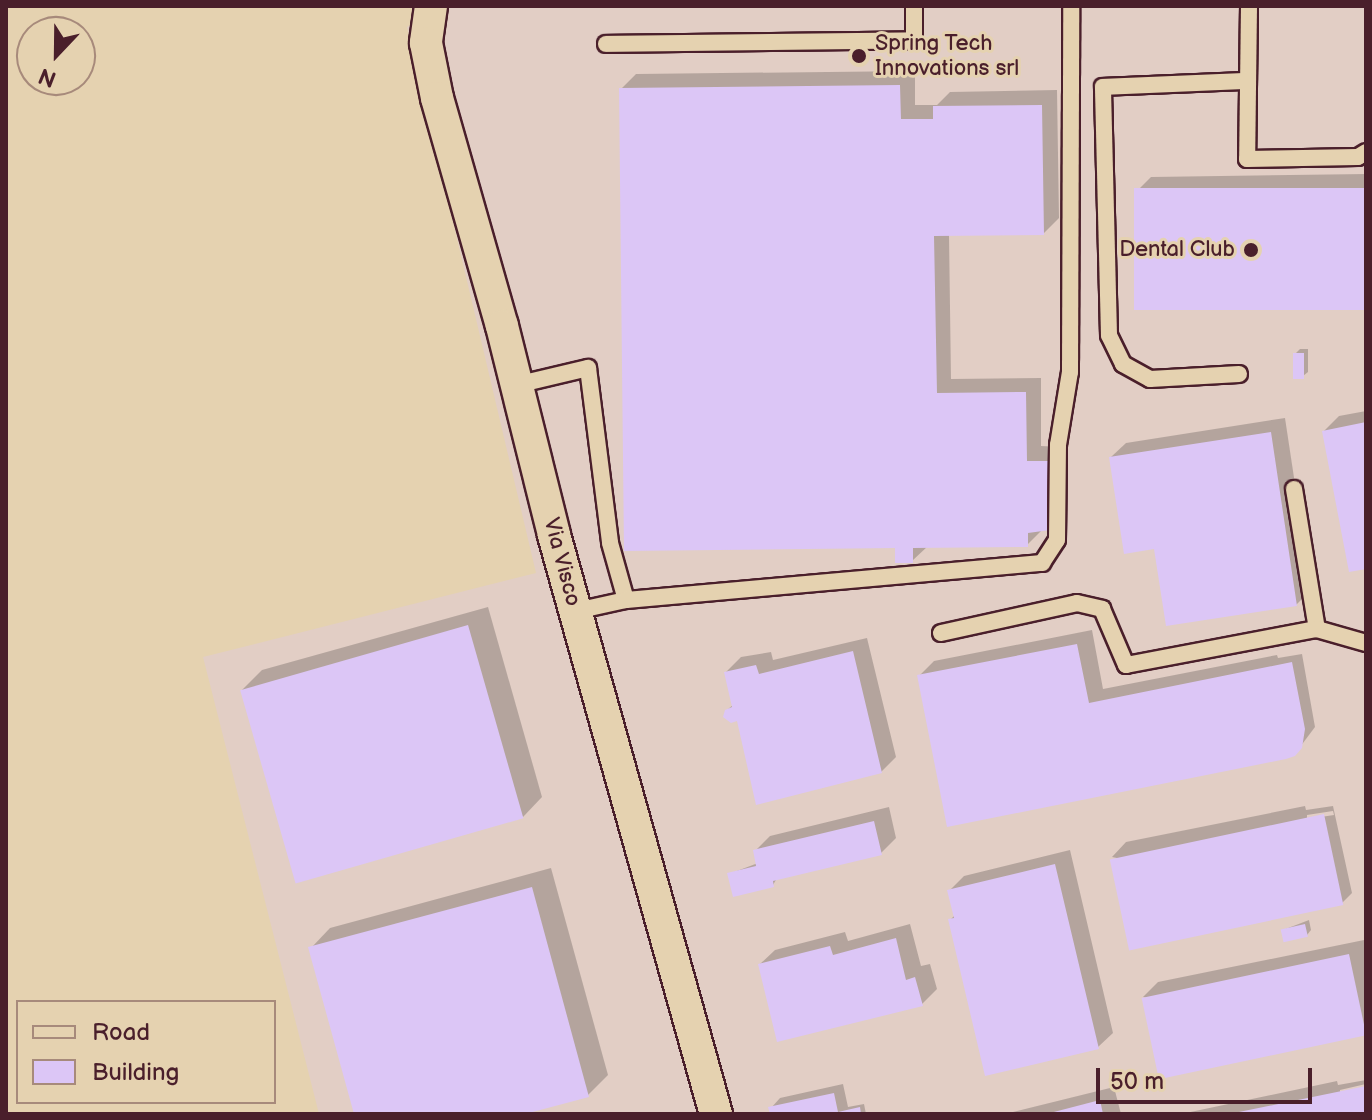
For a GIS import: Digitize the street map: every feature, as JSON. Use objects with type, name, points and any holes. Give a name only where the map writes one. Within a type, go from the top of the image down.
[{"type":"street","name":"Via Visco","points":[[431,6],[426,43],[437,98],[716,1114]]},
{"type":"lane","points":[[606,44],[914,40],[914,6]]},
{"type":"lane","points":[[576,611],[626,600],[1042,563],[1057,540],[1058,445],[1070,372],[1071,6]]},
{"type":"lane","points":[[1249,6],[1247,159],[1358,157],[1366,152]]},
{"type":"lane","points":[[1239,374],[1150,379],[1123,364],[1109,335],[1103,87],[1248,81]]},
{"type":"lane","points":[[516,385],[588,368],[610,543],[626,600]]},
{"type":"lane","points":[[1294,489],[1317,629]]},
{"type":"lane","points":[[941,633],[1077,603],[1102,609],[1126,665],[1317,629],[1366,643]]},
{"type":"shaded area","points":[[448,6],[1366,6],[1366,1114],[319,1114],[203,657],[536,573],[407,27]]},
{"type":"building","points":[[900,85],[901,119],[933,119],[933,106],[1042,105],[1044,235],[934,236],[937,393],[1026,392],[1027,461],[1049,461],[1050,530],[1028,533],[1028,547],[913,548],[913,563],[895,563],[895,548],[624,551],[619,88]]},
{"type":"building","name":"Dental Club","points":[[1134,188],[1366,188],[1366,310],[1134,310]]},
{"type":"building","points":[[1293,353],[1304,353],[1304,379],[1293,379]]},
{"type":"building","points":[[1366,422],[1366,569],[1349,572],[1322,431]]},
{"type":"building","points":[[1271,432],[1297,606],[1166,626],[1154,549],[1124,554],[1109,457]]},
{"type":"building","points":[[468,625],[523,818],[296,884],[240,690]]},
{"type":"building","points":[[1077,644],[1089,703],[1292,662],[1305,729],[1302,748],[1295,756],[1286,759],[947,827],[917,675]]},
{"type":"building","points":[[853,651],[882,773],[756,805],[737,721],[731,723],[723,717],[725,710],[732,707],[724,672],[756,665],[759,674]]},
{"type":"building","points":[[1324,814],[1343,905],[1129,951],[1110,860]]},
{"type":"building","points":[[874,821],[882,855],[773,881],[774,887],[733,897],[727,873],[756,866],[753,850]]},
{"type":"building","points":[[1055,864],[1099,1049],[985,1076],[948,919],[954,918],[947,890]]},
{"type":"building","points":[[532,887],[589,1097],[525,1114],[354,1114],[308,947]]},
{"type":"building","points":[[1305,924],[1308,937],[1284,942],[1281,930]]},
{"type":"building","points":[[896,938],[906,980],[915,977],[923,1006],[777,1042],[758,964],[830,946],[833,955]]},
{"type":"building","points":[[1349,954],[1366,1035],[1159,1079],[1142,998]]},
{"type":"building","points":[[1366,1086],[1366,1114],[1234,1114],[1234,1113]]},
{"type":"building","points":[[834,1093],[838,1112],[860,1107],[861,1114],[770,1114],[768,1107]]},
{"type":"building","points":[[1100,1100],[1103,1114],[1050,1114],[1050,1113]]},
{"type":"place","name":"Spring Tech Innovations srl","points":[[859,56]]},
{"type":"place","name":"Dental Club","points":[[1251,250]]}]
